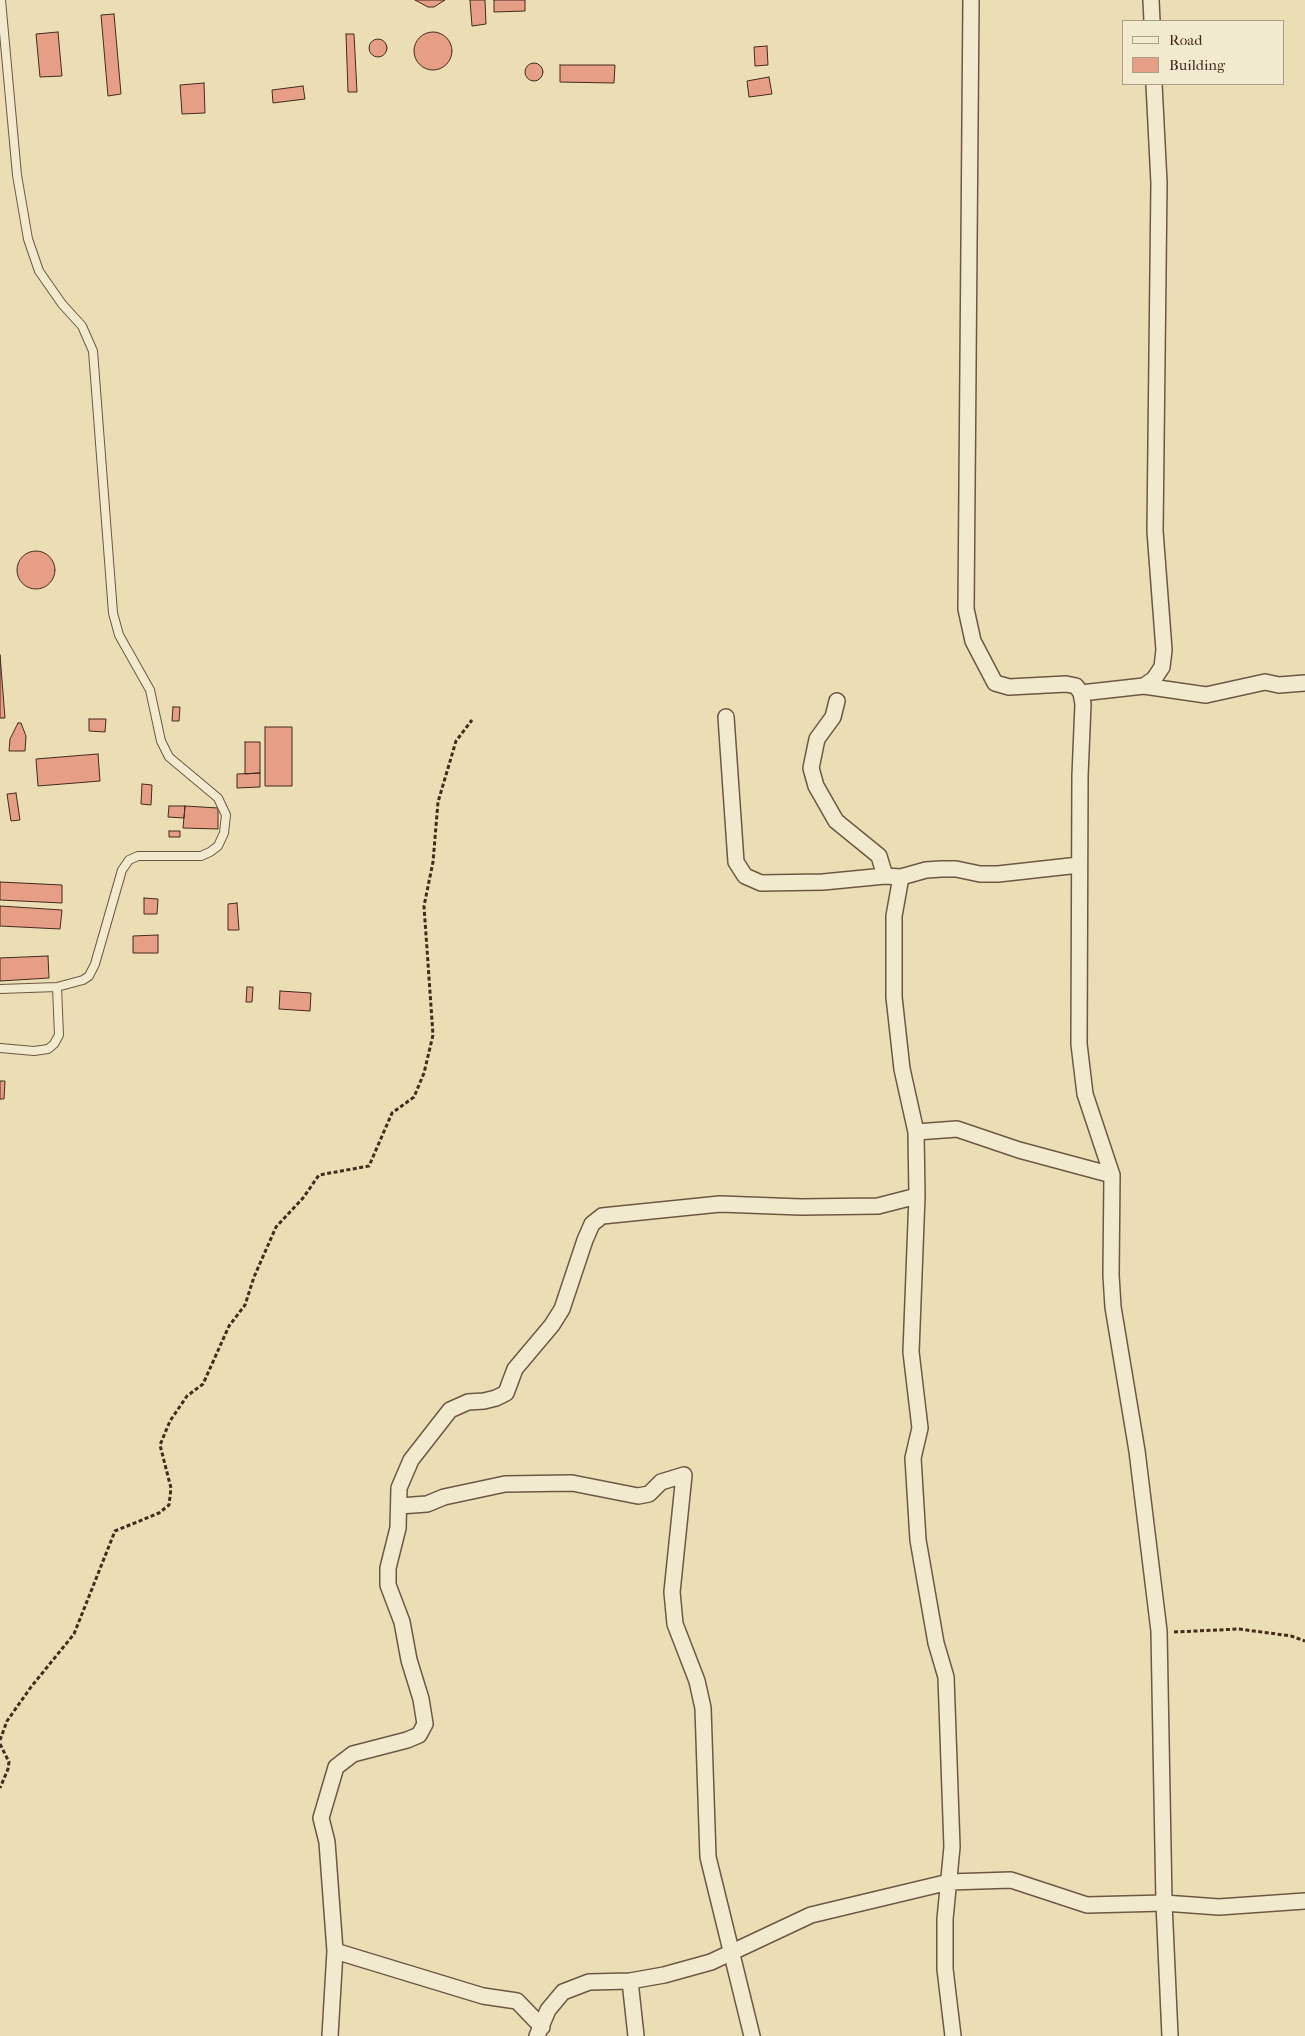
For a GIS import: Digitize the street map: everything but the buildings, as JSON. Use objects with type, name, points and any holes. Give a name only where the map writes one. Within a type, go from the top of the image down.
[{"type":"street","points":[[971,0],[966,609],[974,640],[995,683],[1009,687],[1066,684],[1076,686],[1081,693],[1083,704],[1079,865],[1079,1044],[1085,1094],[1112,1175],[1111,1275],[1113,1307],[1137,1452],[1158,1631],[1164,1903],[1170,2036]]},
{"type":"street","points":[[1151,0],[1152,20]]},
{"type":"street","points":[[1144,686],[1154,679],[1162,667],[1164,650],[1155,530],[1158,183],[1154,85]]},
{"type":"street","points":[[1081,693],[1144,686],[1206,695],[1264,682],[1279,685],[1305,683]]},
{"type":"street","points":[[837,701],[833,717],[817,738],[811,768],[816,786],[836,821],[879,856],[885,876]]},
{"type":"street","points":[[726,717],[736,862],[745,876],[761,883],[823,882],[885,876],[901,877],[926,870],[956,869],[980,874],[998,874],[1079,865]]},
{"type":"street","points":[[901,877],[894,916],[894,997],[902,1069],[916,1132],[918,1196],[911,1352],[920,1428],[914,1458],[915,1499],[918,1540],[936,1643],[946,1677],[952,1812],[949,1882],[945,1919],[945,1969],[953,2036]]},
{"type":"street","points":[[916,1132],[957,1129],[1019,1150],[1112,1175]]},
{"type":"street","points":[[330,2036],[335,1951],[327,1842],[321,1818],[336,1767],[353,1754],[408,1740],[419,1735],[425,1724],[422,1700],[409,1660],[402,1622],[388,1585],[388,1568],[398,1528],[399,1488],[411,1460],[450,1410],[468,1402],[496,1398],[506,1393],[515,1370],[552,1325],[562,1309],[585,1240],[592,1224],[602,1216],[720,1204],[801,1207],[878,1206],[918,1196]]},
{"type":"street","points":[[399,1506],[426,1504],[444,1497],[505,1484],[572,1483],[638,1496],[649,1494],[661,1482],[684,1475],[672,1592],[675,1624],[697,1681],[703,1708],[708,1857],[730,1954],[752,2036]]},
{"type":"street","points":[[539,2031],[548,2010],[563,1992],[589,1982],[630,1981],[664,1975],[711,1962],[811,1915],[949,1882],[1011,1880],[1087,1905],[1164,1903],[1219,1907],[1305,1901]]},
{"type":"street","points":[[335,1951],[483,1996],[517,2001],[539,2031]]},
{"type":"street","points":[[630,1981],[636,2036]]},
{"type":"lane","points":[[0,989],[57,987],[82,980],[89,976],[96,964],[122,870],[129,860],[138,856],[201,856],[210,852],[218,846],[224,833],[226,814],[218,798],[169,758],[161,741],[150,690],[119,635],[113,613],[93,351],[82,326],[62,304],[39,271],[28,239],[17,175],[1,0]]},
{"type":"lane","points":[[0,1048],[34,1051],[48,1049],[54,1044],[59,1036],[57,987]]},
{"type":"path","points":[[0,1740],[7,1721],[31,1687],[74,1634],[115,1531],[159,1512],[169,1505],[171,1488],[160,1445],[170,1421],[187,1396],[203,1384],[229,1326],[245,1305],[254,1277],[276,1227],[303,1198],[319,1174],[370,1166],[392,1114],[414,1097],[424,1073],[432,1035],[424,906],[433,862],[438,802],[456,741],[472,720]]},
{"type":"path","points":[[1158,1631],[1192,1633],[1239,1629],[1291,1636],[1305,1641]]},
{"type":"path","points":[[0,1744],[9,1762],[0,1788]]}]
